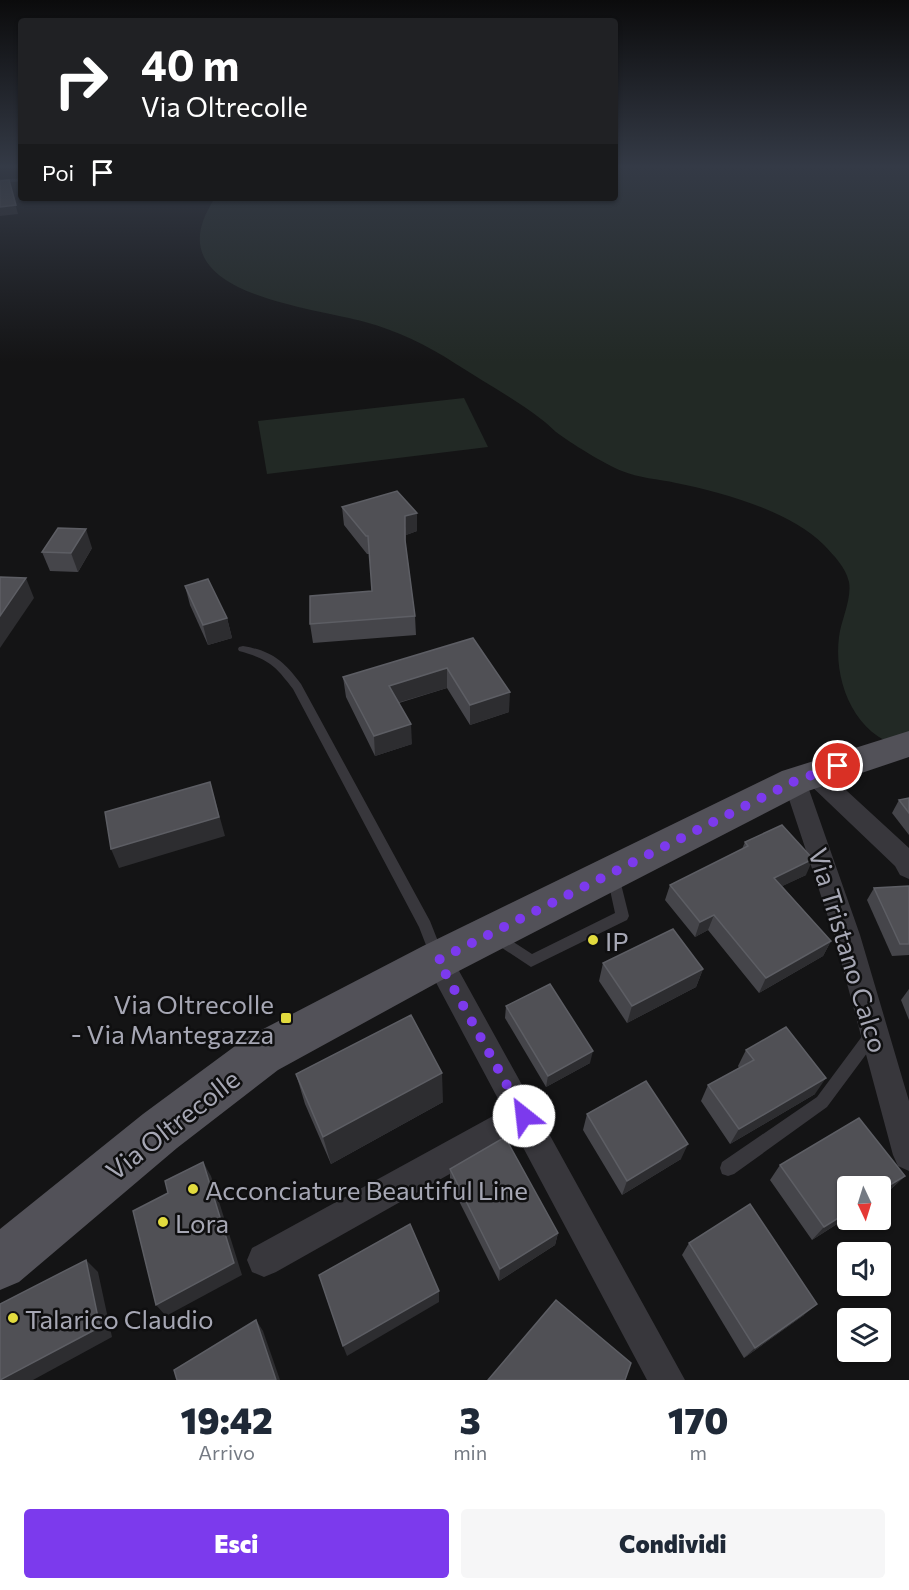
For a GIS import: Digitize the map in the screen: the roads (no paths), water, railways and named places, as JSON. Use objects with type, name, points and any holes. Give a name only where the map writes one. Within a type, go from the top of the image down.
[{"type":"main road","name":"Via Oltrecolle","points":[[0,1263],[160,1131],[262,1054],[491,933],[805,778],[909,744]]},
{"type":"street","points":[[805,778],[904,859],[909,868]]},
{"type":"street","name":"Via Tristano Calco","points":[[805,778],[909,1155]]},
{"type":"street","points":[[438,960],[667,1380]]},
{"type":"street","points":[[264,1260],[524,1116]]},
{"type":"lane","points":[[243,649],[257,651],[280,664],[297,687],[424,925],[438,960]]},
{"type":"lane","points":[[728,1168],[822,1102],[875,1031]]},
{"type":"place","name":"IP","points":[[593,940]]},
{"type":"place","name":"Via Oltrecolle - Via Mantegazza","points":[[286,1018]]},
{"type":"place","name":"Acconciature Beautiful Line","points":[[193,1189]]},
{"type":"place","name":"Lora","points":[[163,1222]]},
{"type":"place","name":"Talarico Claudio","points":[[13,1318]]}]
